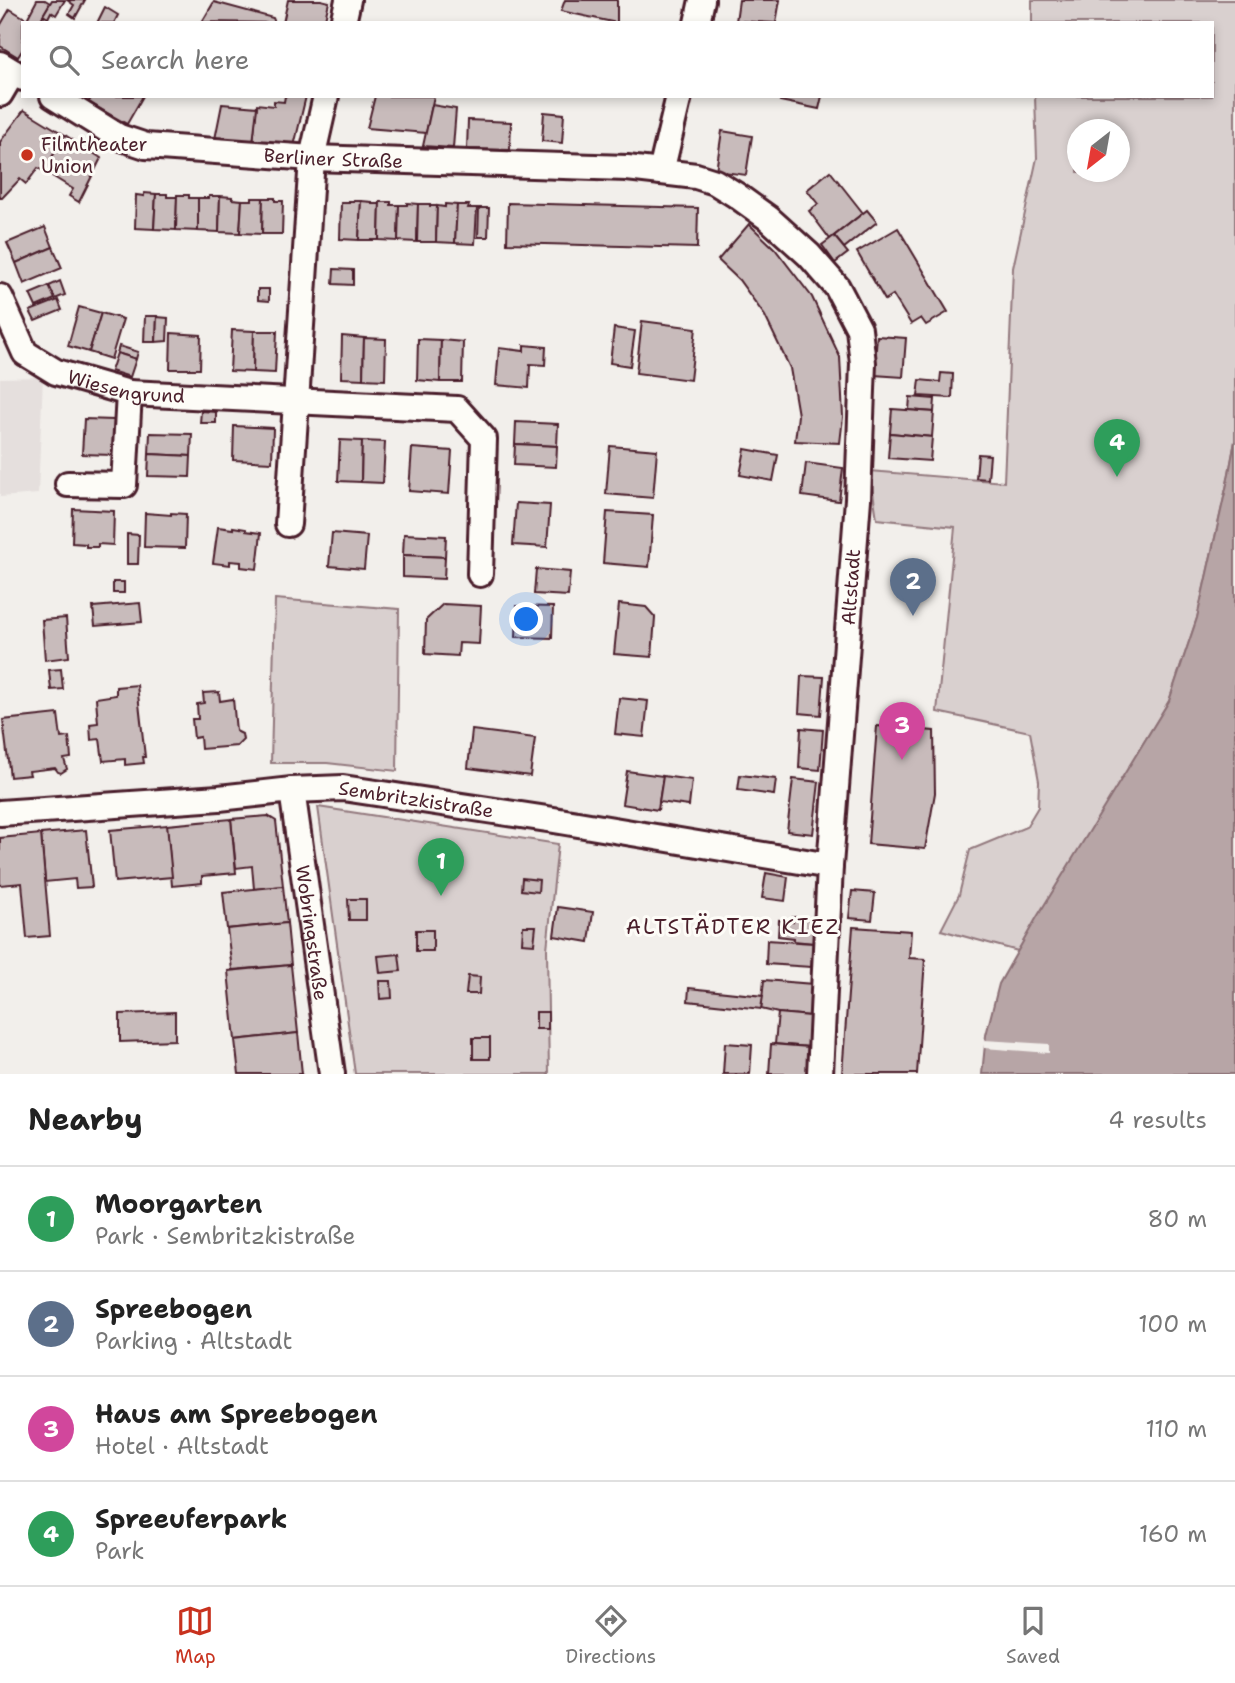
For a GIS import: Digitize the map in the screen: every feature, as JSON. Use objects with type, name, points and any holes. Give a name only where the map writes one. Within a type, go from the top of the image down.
[{"type":"street","points":[[343,21],[348,0]]},
{"type":"street","points":[[697,21],[702,0]]},
{"type":"street","points":[[0,94],[12,71]]},
{"type":"street","name":"Berliner Straße","points":[[56,98],[119,137],[146,146],[312,158],[626,168],[661,172]]},
{"type":"street","points":[[288,524],[312,158],[326,98]]},
{"type":"street","points":[[661,172],[679,98]]},
{"type":"street","name":"Altstadt","points":[[661,172],[696,176],[715,182],[768,218],[809,255],[837,287],[859,329],[863,363],[858,499],[830,866],[820,1074]]},
{"type":"street","name":"Wiesengrund","points":[[0,297],[25,353],[55,372],[129,393],[457,409],[484,439],[480,574]]},
{"type":"street","points":[[68,484],[124,485],[129,393]]},
{"type":"street","name":"Sembritzkistraße","points":[[0,813],[343,788],[830,866]]},
{"type":"street","name":"Wobringstraße","points":[[292,790],[332,1074]]},
{"type":"shaded area","points":[[1032,0],[1235,0],[1235,441],[1197,618],[1169,701],[1018,951],[941,930],[959,895],[970,850],[1026,827],[1038,807],[1039,781],[1030,732],[937,712],[955,527],[877,519],[870,471],[1004,482],[1013,268],[1037,158],[1035,98],[1214,98],[1214,21],[1032,21]]},
{"type":"shaded area","points":[[43,377],[38,494],[0,497],[0,378]]},
{"type":"shaded area","points":[[1235,441],[1235,1074],[982,1074],[986,1035],[999,984],[1169,701],[1197,618]]},
{"type":"shaded area","points":[[275,599],[399,609],[397,771],[327,763],[271,763]]},
{"type":"shaded area","points":[[318,807],[558,844],[547,949],[549,1074],[355,1074]]},
{"type":"pier","points":[[984,1040],[1049,1044],[1049,1053],[984,1048]]},
{"type":"building","points":[[37,0],[50,3],[40,21],[27,19]]},
{"type":"building","points":[[52,0],[65,0],[56,15],[51,12],[48,18],[43,15]]},
{"type":"building","points":[[67,0],[85,0],[75,18],[69,14],[74,5]]},
{"type":"building","points":[[288,0],[329,2],[324,21],[283,21]]},
{"type":"building","points":[[565,0],[617,0],[617,21],[561,11]]},
{"type":"building","points":[[739,0],[780,0],[776,21],[736,21]]},
{"type":"building","points":[[214,2],[273,18],[274,21],[203,21]]},
{"type":"building","points":[[105,7],[118,15],[115,21],[98,21]]},
{"type":"building","points":[[10,9],[30,21],[21,21],[21,52],[18,57],[0,46],[0,26]]},
{"type":"building","points":[[91,98],[142,98],[127,124],[88,102]]},
{"type":"building","points":[[285,98],[306,98],[295,142],[288,147],[253,143],[257,104],[274,106],[274,101],[284,102]]},
{"type":"building","points":[[374,98],[434,98],[426,133],[367,128]]},
{"type":"building","points":[[781,98],[822,98],[819,109],[780,101]]},
{"type":"building","points":[[222,104],[257,107],[253,143],[215,139]]},
{"type":"building","points":[[432,105],[456,109],[453,148],[423,146]]},
{"type":"building","name":"Filmtheater Union","points":[[24,110],[65,135],[44,171],[38,168],[26,184],[20,179],[0,198],[0,142]]},
{"type":"building","points":[[544,112],[564,114],[562,143],[542,141]]},
{"type":"building","points":[[468,120],[511,122],[510,150],[467,149]]},
{"type":"building","points":[[722,131],[752,136],[746,175],[716,171]]},
{"type":"building","points":[[65,135],[101,158],[79,202],[69,196],[73,189],[44,171]]},
{"type":"building","points":[[830,171],[863,213],[830,239],[809,211],[818,204],[807,190]]},
{"type":"building","points":[[144,193],[156,194],[154,229],[135,228],[136,195],[144,196]]},
{"type":"building","points":[[156,194],[177,197],[176,230],[154,229]]},
{"type":"building","points":[[177,195],[198,198],[198,231],[176,230]]},
{"type":"building","points":[[220,196],[219,232],[198,231],[198,198]]},
{"type":"building","points":[[220,196],[242,200],[240,233],[219,232]]},
{"type":"building","points":[[263,198],[262,234],[240,233],[242,200]]},
{"type":"building","points":[[263,198],[283,201],[282,234],[262,234]]},
{"type":"building","points":[[361,201],[359,240],[340,239],[341,203]]},
{"type":"building","points":[[361,201],[380,204],[379,240],[359,240]]},
{"type":"building","points":[[380,202],[399,205],[398,241],[379,240]]},
{"type":"building","points":[[508,203],[698,208],[697,248],[507,243]]},
{"type":"building","points":[[418,204],[417,242],[398,241],[399,205]]},
{"type":"building","points":[[418,204],[437,206],[436,242],[417,242]]},
{"type":"building","points":[[445,204],[457,205],[455,243],[436,242],[437,206],[445,207]]},
{"type":"building","points":[[457,205],[477,208],[475,244],[455,243]]},
{"type":"building","points":[[479,208],[489,208],[488,237],[478,237]]},
{"type":"building","points":[[867,210],[877,222],[844,248],[834,236]]},
{"type":"building","points":[[749,224],[775,249],[812,297],[840,357],[843,417],[840,443],[795,441],[798,415],[790,368],[765,316],[739,280],[718,260]]},
{"type":"building","points":[[45,227],[53,247],[16,263],[7,243]]},
{"type":"building","points":[[898,228],[948,312],[926,325],[921,318],[911,324],[893,295],[885,300],[857,252]]},
{"type":"building","points":[[834,236],[848,253],[835,263],[822,245]]},
{"type":"building","points":[[53,247],[62,268],[24,284],[16,263]]},
{"type":"building","points":[[334,269],[353,270],[353,285],[333,284]]},
{"type":"building","points":[[60,281],[65,295],[55,299],[49,286]]},
{"type":"building","points":[[49,286],[55,299],[36,307],[30,294]]},
{"type":"building","points":[[258,289],[269,289],[269,301],[258,300]]},
{"type":"building","points":[[58,300],[62,310],[35,321],[30,311]]},
{"type":"building","points":[[79,307],[101,313],[89,352],[68,346]]},
{"type":"building","points":[[101,313],[123,319],[111,359],[89,352]]},
{"type":"building","points":[[145,316],[157,316],[156,342],[144,342]]},
{"type":"building","points":[[157,317],[168,318],[167,341],[156,342]]},
{"type":"building","points":[[642,321],[696,328],[690,380],[636,373]]},
{"type":"building","points":[[614,328],[635,331],[630,366],[610,363]]},
{"type":"building","points":[[232,330],[254,331],[253,372],[230,371]]},
{"type":"building","points":[[254,331],[277,331],[275,373],[253,372]]},
{"type":"building","points":[[171,333],[201,335],[200,369],[170,369]]},
{"type":"building","points":[[342,336],[364,338],[363,379],[341,378]]},
{"type":"building","points":[[877,336],[906,338],[903,377],[874,375]]},
{"type":"building","points":[[364,338],[386,339],[385,380],[363,379]]},
{"type":"building","points":[[418,339],[441,340],[440,382],[417,380]]},
{"type":"building","points":[[441,340],[463,342],[462,382],[440,382]]},
{"type":"building","points":[[524,345],[546,347],[545,365],[530,364],[529,388],[496,385],[499,348],[524,351]]},
{"type":"building","points":[[119,346],[138,352],[136,359],[117,353]]},
{"type":"building","points":[[117,353],[136,359],[130,377],[111,371]]},
{"type":"building","points":[[941,373],[953,374],[952,398],[918,396],[920,380],[940,382]]},
{"type":"building","points":[[910,397],[935,399],[934,412],[909,410]]},
{"type":"building","points":[[892,409],[934,412],[932,437],[890,433]]},
{"type":"building","points":[[201,411],[216,412],[216,423],[200,423]]},
{"type":"building","points":[[84,419],[114,420],[112,455],[82,454]]},
{"type":"building","points":[[516,422],[558,424],[557,446],[515,444]]},
{"type":"building","points":[[234,426],[273,428],[272,462],[233,460]]},
{"type":"building","points":[[150,433],[192,434],[191,456],[149,454]]},
{"type":"building","points":[[890,433],[932,437],[930,461],[888,458]]},
{"type":"building","points":[[340,440],[362,441],[361,482],[338,481]]},
{"type":"building","points":[[362,441],[385,442],[383,483],[361,482]]},
{"type":"building","points":[[515,444],[557,446],[556,467],[514,465]]},
{"type":"building","points":[[610,446],[657,450],[653,498],[606,494]]},
{"type":"building","points":[[412,448],[452,451],[449,494],[409,491]]},
{"type":"building","points":[[745,449],[778,455],[773,481],[740,475]]},
{"type":"building","points":[[149,454],[191,456],[190,477],[148,476]]},
{"type":"building","points":[[978,454],[990,455],[988,479],[976,478]]},
{"type":"building","points":[[806,463],[843,468],[839,501],[802,496]]},
{"type":"building","points":[[516,503],[550,505],[547,547],[513,545]]},
{"type":"building","points":[[73,509],[114,511],[113,545],[98,544],[98,547],[86,547],[86,544],[72,543]]},
{"type":"building","points":[[607,512],[653,515],[649,567],[603,563]]},
{"type":"building","points":[[145,513],[186,514],[185,548],[144,547]]},
{"type":"building","points":[[218,527],[261,533],[257,569],[241,567],[241,562],[230,561],[230,565],[213,563]]},
{"type":"building","points":[[332,533],[367,536],[364,569],[329,566]]},
{"type":"building","points":[[127,534],[139,535],[138,564],[127,564]]},
{"type":"building","points":[[404,534],[446,536],[445,557],[403,555]]},
{"type":"building","points":[[403,555],[445,557],[444,579],[403,577]]},
{"type":"building","points":[[536,569],[570,572],[568,596],[534,594]]},
{"type":"building","points":[[113,582],[124,582],[124,593],[113,593]]},
{"type":"building","points":[[140,603],[142,622],[95,626],[93,607]]},
{"type":"building","points":[[443,604],[481,606],[479,644],[459,643],[458,656],[425,654],[426,620]]},
{"type":"building","points":[[619,604],[646,607],[655,617],[652,657],[614,654]]},
{"type":"building","points":[[517,606],[553,607],[552,638],[516,637]]},
{"type":"building","points":[[66,618],[69,657],[45,660],[42,620]]},
{"type":"building","points":[[61,669],[63,689],[51,690],[49,670]]},
{"type":"building","points":[[801,676],[824,677],[821,715],[799,713]]},
{"type":"building","points":[[137,685],[144,763],[125,765],[125,759],[103,761],[100,739],[91,740],[90,724],[98,723],[96,698],[116,695],[116,687]]},
{"type":"building","points":[[219,692],[220,701],[233,699],[236,731],[242,734],[243,740],[237,746],[201,749],[200,737],[194,738],[192,719],[198,719],[197,704],[204,703],[203,693]]},
{"type":"building","points":[[619,698],[648,701],[644,737],[615,734]]},
{"type":"building","points":[[58,714],[61,738],[69,737],[71,758],[64,759],[67,769],[61,773],[55,768],[29,771],[30,775],[10,777],[3,720]]},
{"type":"building","points":[[877,726],[934,731],[935,793],[925,849],[868,844]]},
{"type":"building","points":[[801,728],[823,730],[820,770],[799,768]]},
{"type":"building","points":[[472,730],[535,738],[530,776],[468,768]]},
{"type":"building","points":[[627,771],[663,776],[658,810],[622,804]]},
{"type":"building","points":[[740,775],[776,779],[774,795],[738,790]]},
{"type":"building","points":[[663,776],[692,780],[689,806],[659,802]]},
{"type":"building","points":[[793,779],[819,782],[813,834],[787,831]]},
{"type":"building","points":[[268,816],[276,821],[283,886],[254,889],[252,866],[236,868],[231,819]]},
{"type":"building","points":[[231,819],[236,873],[202,876],[202,883],[172,886],[167,825]]},
{"type":"building","points":[[167,825],[172,877],[115,882],[110,830]]},
{"type":"building","points":[[86,830],[92,887],[76,888],[75,879],[45,882],[41,834]]},
{"type":"building","points":[[41,834],[50,936],[27,938],[22,883],[0,885],[0,838]]},
{"type":"building","points":[[428,864],[446,864],[445,876],[428,876]]},
{"type":"building","points":[[766,873],[788,877],[785,901],[762,898]]},
{"type":"building","points":[[522,878],[539,880],[538,892],[521,890]]},
{"type":"building","points":[[283,886],[287,923],[227,929],[223,892]]},
{"type":"building","points":[[852,891],[875,893],[872,920],[849,918]]},
{"type":"building","points":[[348,899],[366,899],[366,920],[349,920]]},
{"type":"building","points":[[558,907],[593,912],[589,942],[554,936]]},
{"type":"building","points":[[793,917],[814,919],[813,943],[778,936],[779,920],[793,922]]},
{"type":"building","points":[[287,923],[291,965],[232,970],[227,929]]},
{"type":"building","points":[[523,926],[536,926],[534,944],[522,943]]},
{"type":"building","points":[[853,927],[911,931],[909,958],[925,959],[917,1074],[842,1074]]},
{"type":"building","points":[[416,930],[433,930],[433,951],[416,951]]},
{"type":"building","points":[[767,940],[813,943],[811,967],[766,964]]},
{"type":"building","points":[[399,954],[401,971],[380,973],[378,956]]},
{"type":"building","points":[[291,965],[298,1033],[235,1040],[228,971]]},
{"type":"building","points":[[468,976],[480,977],[479,994],[466,994]]},
{"type":"building","points":[[764,980],[813,984],[810,1016],[761,1009]]},
{"type":"building","points":[[379,981],[391,981],[392,998],[380,999]]},
{"type":"building","points":[[689,988],[763,996],[761,1009],[688,1001]]},
{"type":"building","points":[[175,1012],[175,1040],[120,1042],[120,1014]]},
{"type":"building","points":[[536,1012],[548,1012],[548,1029],[536,1029]]},
{"type":"building","points":[[778,1013],[810,1016],[809,1047],[775,1044]]},
{"type":"building","points":[[298,1033],[302,1074],[239,1074],[235,1040]]},
{"type":"building","points":[[473,1038],[490,1038],[490,1059],[473,1059]]},
{"type":"building","points":[[725,1043],[752,1045],[750,1074],[723,1074]]},
{"type":"building","points":[[771,1044],[809,1047],[807,1074],[769,1074]]},
{"type":"place","name":"Filmtheater Union","points":[[27,155]]},
{"type":"place","name":"Spreeuferpark","points":[[1117,477]]},
{"type":"place","name":"Spreebogen","points":[[913,616]]},
{"type":"place","name":"Haus am Spreebogen","points":[[902,760]]},
{"type":"place","name":"Moorgarten","points":[[441,896]]},
{"type":"district","name":"ALTSTÄDTER KIEZ","points":[[733,927]]}]
